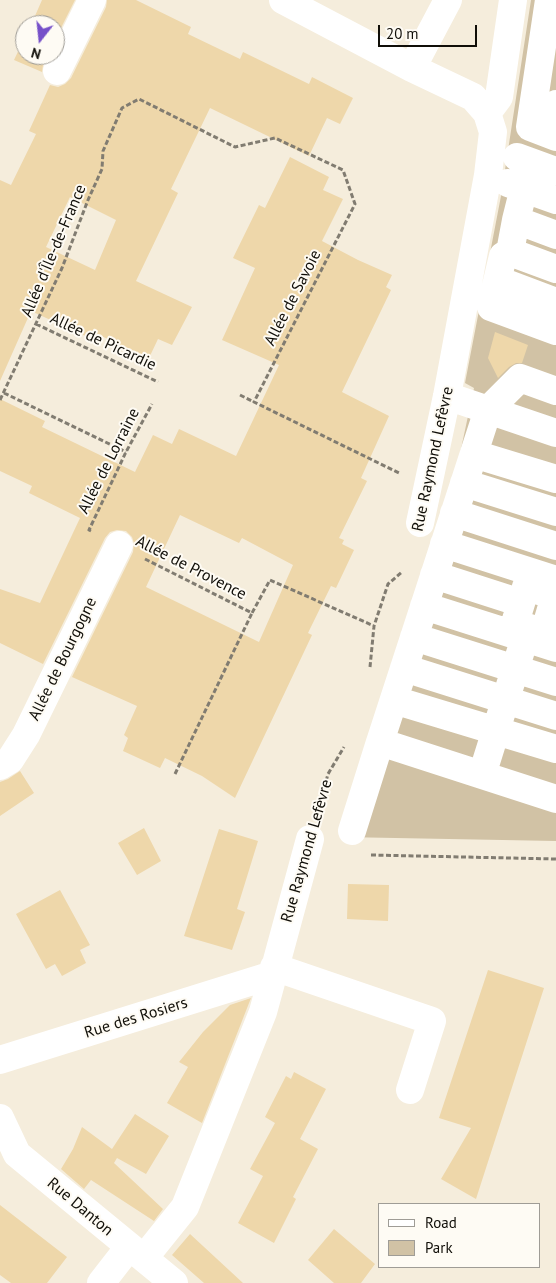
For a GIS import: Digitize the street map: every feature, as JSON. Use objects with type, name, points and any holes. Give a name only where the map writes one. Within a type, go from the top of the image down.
[{"type":"street","points":[[57,71],[92,0]]},
{"type":"street","points":[[283,0],[473,98],[487,114],[499,97],[513,0]]},
{"type":"street","points":[[412,68],[448,0]]},
{"type":"street","points":[[550,0],[530,127],[551,135],[556,104]]},
{"type":"street","name":"Rue Raymond Lefèvre","points":[[420,523],[447,396],[488,175],[493,132],[487,114]]},
{"type":"street","points":[[517,157],[556,171]]},
{"type":"street","points":[[488,175],[556,200]]},
{"type":"street","points":[[524,188],[510,252],[503,256],[491,307],[484,323],[556,350]]},
{"type":"street","points":[[516,220],[556,235]]},
{"type":"street","points":[[510,252],[556,269]]},
{"type":"street","points":[[498,280],[556,302]]},
{"type":"street","points":[[491,307],[556,331]]},
{"type":"street","points":[[352,831],[488,410],[520,378],[556,391]]},
{"type":"street","points":[[447,396],[556,433]]},
{"type":"street","points":[[474,454],[556,479]]},
{"type":"street","points":[[464,483],[556,512]]},
{"type":"street","points":[[454,513],[555,541],[540,606],[515,669],[482,775]]},
{"type":"street","points":[[444,544],[540,606],[556,648]]},
{"type":"street","name":"Allée de Bourgogne","points":[[0,766],[10,760],[26,735],[119,546]]},
{"type":"street","points":[[434,575],[540,606]]},
{"type":"street","points":[[424,606],[540,606]]},
{"type":"street","points":[[414,637],[556,682]]},
{"type":"street","points":[[404,668],[556,716]]},
{"type":"street","points":[[394,700],[556,750]]},
{"type":"street","points":[[380,742],[556,799]]},
{"type":"street","name":"Rue Raymond Lefèvre","points":[[101,1283],[185,1207],[263,1012],[310,839]]},
{"type":"street","points":[[273,971],[432,1021],[410,1090]]},
{"type":"street","name":"Rue des Rosiers","points":[[0,1060],[273,971]]},
{"type":"street","name":"Rue Danton","points":[[0,1118],[17,1154],[174,1283]]},
{"type":"path","name":"Allée d'Île-de-France","points":[[0,400],[62,268],[102,169],[103,151],[122,108],[139,99],[235,148],[275,138],[343,170],[355,204]]},
{"type":"path","name":"Allée de Savoie","points":[[254,402],[355,204]]},
{"type":"path","name":"Allée de Picardie","points":[[36,324],[158,382]]},
{"type":"path","points":[[4,393],[126,452]]},
{"type":"path","points":[[240,395],[427,487]]},
{"type":"path","name":"Allée de Lorraine","points":[[89,530],[126,452],[152,404]]},
{"type":"path","name":"Rue Raymond Lefèvre","points":[[369,673],[374,626],[388,584],[409,565],[420,523]]},
{"type":"path","name":"Allée de Provence","points":[[89,530],[252,613],[270,580],[374,626]]},
{"type":"path","points":[[175,774],[252,613]]},
{"type":"path","name":"Rue Raymond Lefèvre","points":[[310,839],[328,774],[350,740]]},
{"type":"path","points":[[371,854],[556,859]]},
{"type":"green space","points":[[531,0],[556,0],[556,841],[342,837],[452,491],[474,388],[465,383],[501,196]]},
{"type":"building","points":[[42,0],[75,0],[65,20],[65,15],[35,15]]},
{"type":"building","points":[[107,0],[136,0],[191,27],[188,34],[240,59],[243,52],[309,84],[312,77],[353,98],[340,124],[327,118],[309,156],[210,108],[171,189],[178,193],[136,281],[192,307],[172,345],[158,339],[149,358],[97,334],[94,340],[31,311],[0,381],[0,180],[11,185],[36,134],[29,131],[50,85],[58,87],[65,84],[71,78],[106,7]],"holes":[[[70,197],[116,220],[95,270],[46,247]]]},
{"type":"building","points":[[26,65],[43,65],[42,72]]},
{"type":"building","points":[[290,157],[329,177],[323,190],[343,199],[322,241],[392,275],[386,287],[391,290],[342,392],[389,416],[361,478],[367,481],[339,538],[344,540],[342,544],[354,550],[336,588],[331,586],[308,633],[312,635],[235,798],[202,776],[165,758],[160,768],[123,751],[128,738],[124,735],[137,706],[72,677],[133,552],[134,543],[132,537],[126,531],[117,530],[110,532],[105,538],[43,664],[0,643],[0,589],[40,603],[80,518],[29,493],[32,486],[0,471],[0,399],[45,421],[42,427],[135,472],[153,435],[172,444],[179,429],[236,456],[279,365],[222,340],[255,268],[233,258],[259,205],[265,208]],"holes":[[[180,515],[239,543],[242,538],[293,565],[259,642],[146,587]]]},
{"type":"building","points":[[495,332],[528,345],[522,363],[516,363],[509,367],[498,378],[488,358]]},
{"type":"building","points":[[20,771],[34,793],[0,816],[0,782]]},
{"type":"building","points":[[144,828],[161,861],[137,875],[118,843]]},
{"type":"building","points":[[219,829],[258,841],[237,909],[245,912],[232,950],[184,936]]},
{"type":"building","points":[[348,884],[389,885],[388,921],[347,919]]},
{"type":"building","points":[[60,890],[90,945],[80,950],[86,963],[62,976],[55,964],[46,969],[16,914]]},
{"type":"building","points":[[488,970],[544,988],[476,1199],[441,1179],[471,1128],[439,1118]]},
{"type":"building","points":[[251,998],[202,1123],[167,1103],[188,1067],[179,1062],[203,1032],[230,1005]]},
{"type":"building","points":[[294,1072],[326,1089],[300,1139],[318,1149],[293,1197],[296,1199],[274,1243],[238,1223],[263,1176],[250,1169],[275,1123],[265,1117],[286,1076],[291,1079]]},
{"type":"building","points":[[135,1114],[169,1136],[146,1174],[117,1158],[114,1163],[163,1209],[154,1221],[91,1180],[84,1189],[61,1169],[73,1149],[82,1127],[112,1149]]},
{"type":"building","points":[[0,1205],[67,1257],[47,1283],[11,1283],[0,1275]]},
{"type":"building","points":[[334,1229],[375,1264],[361,1283],[334,1283],[308,1260]]},
{"type":"building","points":[[190,1234],[243,1283],[204,1283],[172,1255]]}]
